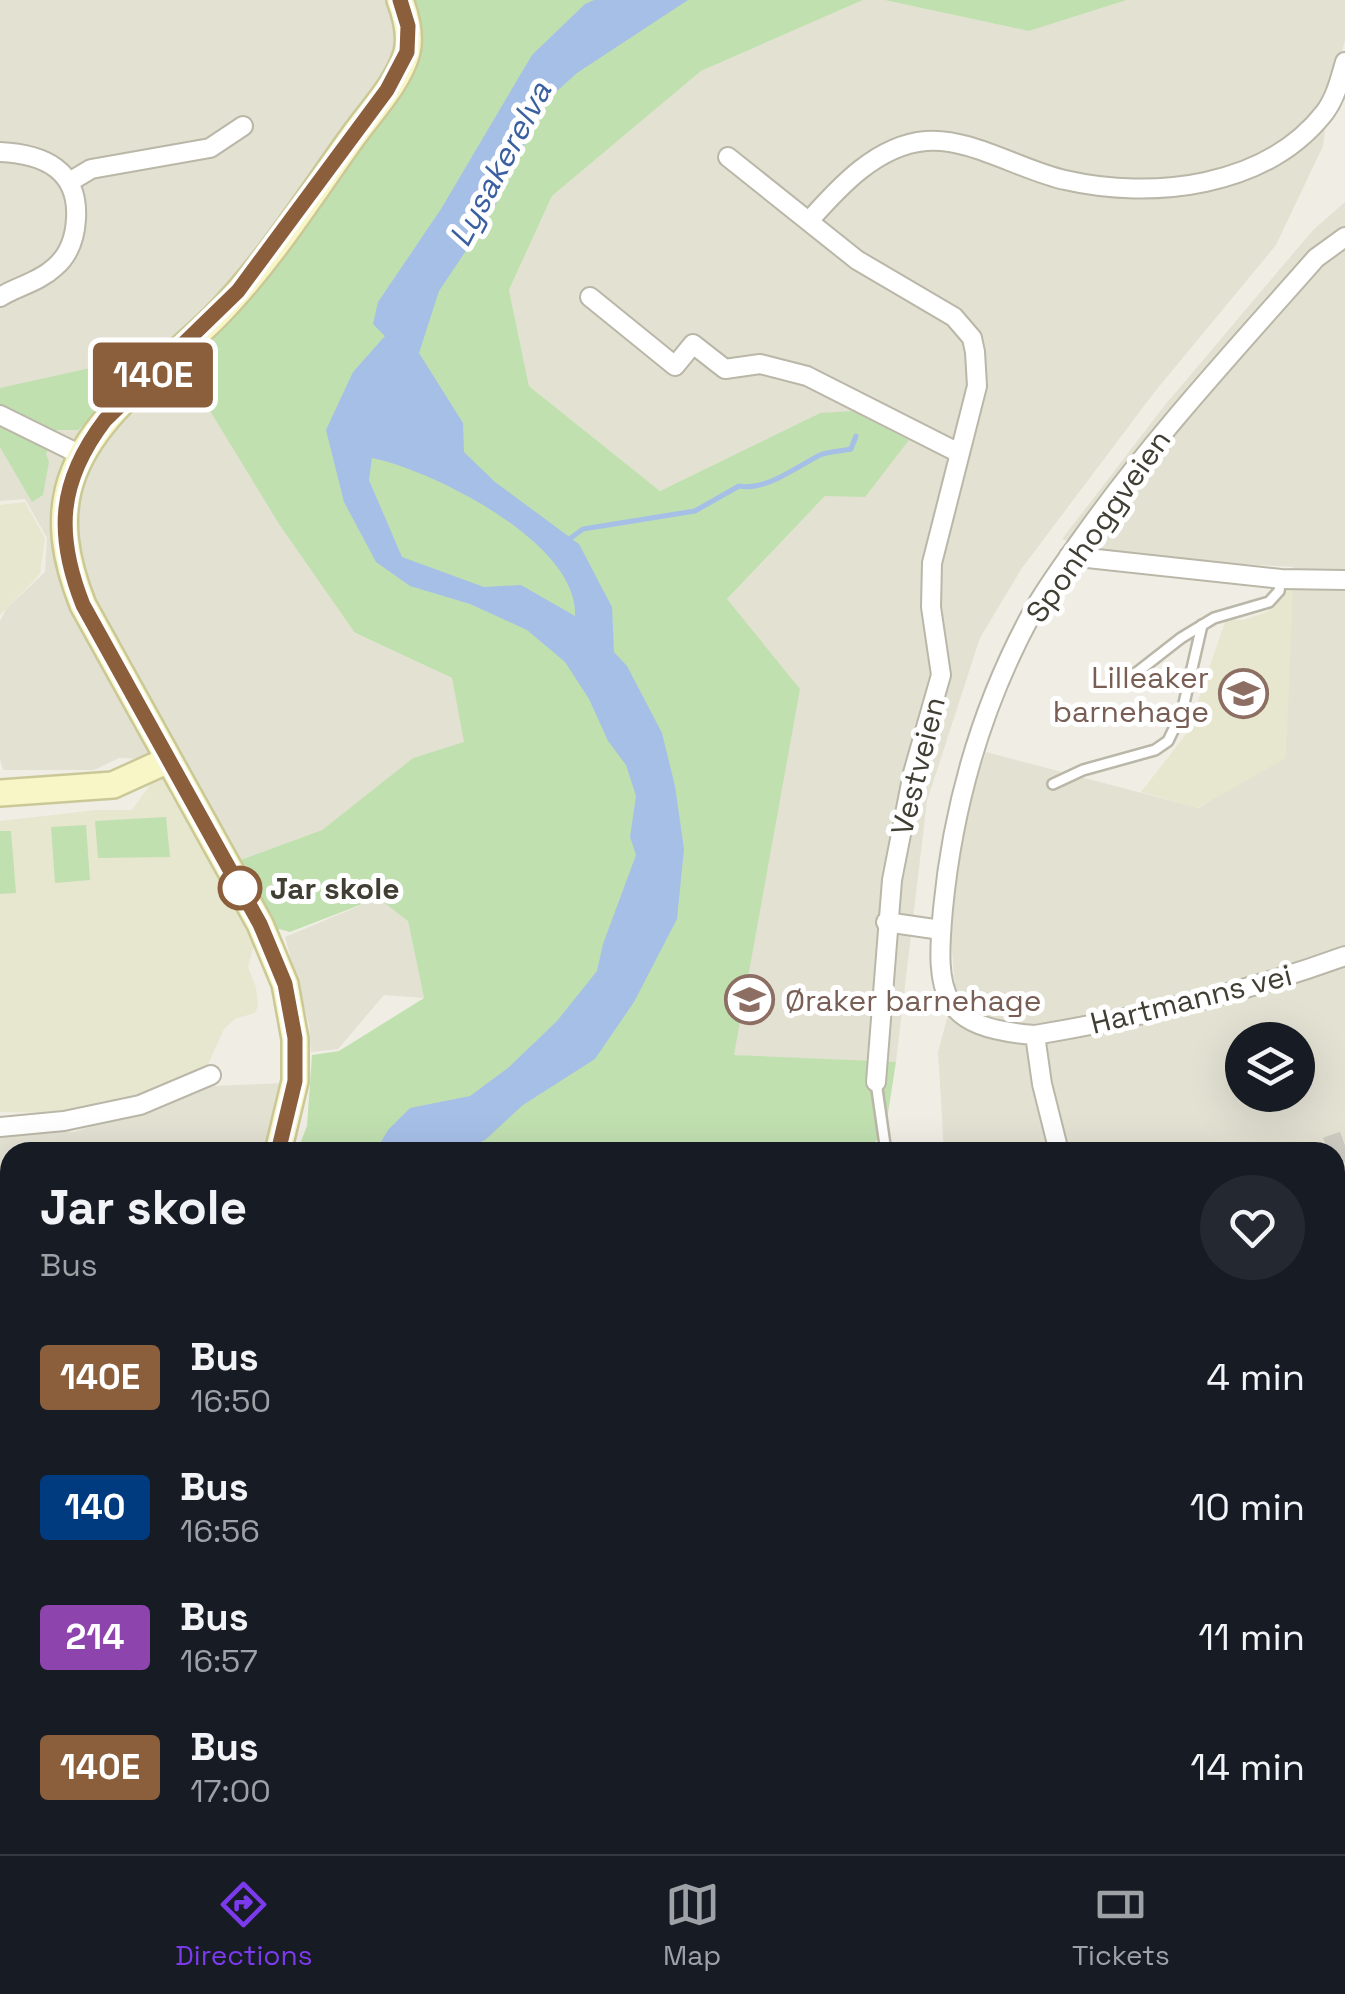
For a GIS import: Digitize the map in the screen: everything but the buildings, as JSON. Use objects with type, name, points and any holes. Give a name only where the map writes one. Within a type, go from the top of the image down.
[{"type":"main road","points":[[280,1142],[295,1081],[295,1038],[285,984],[260,924],[95,631],[73,580],[64,515],[81,455],[105,420],[238,291],[387,90],[407,52],[408,26],[400,0]]},
{"type":"main road","points":[[0,793],[112,785],[168,760]]},
{"type":"street","points":[[810,222],[866,166],[905,146],[926,141],[954,143],[1062,180],[1114,188],[1174,189],[1223,176],[1264,160],[1314,123],[1334,98],[1345,62]]},
{"type":"street","points":[[71,182],[91,170],[210,148],[243,126]]},
{"type":"street","points":[[0,152],[40,160],[71,182],[77,204],[75,234],[55,268],[0,297]]},
{"type":"street","name":"Vestveien","points":[[728,156],[857,260],[954,316],[972,338],[978,368],[931,576],[931,607],[941,676],[903,819],[886,922],[876,1082]]},
{"type":"street","name":"Sponhoggveien","points":[[1035,1035],[984,1027],[960,1013],[944,992],[941,978],[941,930],[954,827],[974,749],[1031,615],[1070,556],[1155,440],[1316,258],[1345,237]]},
{"type":"street","points":[[590,297],[674,366],[693,344],[724,369],[760,364],[808,376],[958,453]]},
{"type":"street","points":[[0,415],[81,455]]},
{"type":"street","points":[[1070,556],[1281,579],[1345,580]]},
{"type":"street","points":[[886,922],[941,930]]},
{"type":"street","name":"Hartmanns vei","points":[[1035,1035],[1217,999],[1345,956]]},
{"type":"street","points":[[1035,1035],[1042,1084],[1057,1142]]},
{"type":"street","points":[[0,1126],[64,1121],[140,1106],[211,1075]]},
{"type":"lane","points":[[1130,677],[1214,618],[1269,602],[1281,579]]},
{"type":"lane","points":[[1053,784],[1084,770],[1155,750],[1168,741],[1182,712],[1202,626]]},
{"type":"lane","points":[[876,1082],[885,1142]]},
{"type":"shaded area","points":[[0,0],[400,0],[354,633],[452,678],[465,743],[413,758],[322,830],[227,865],[168,760],[119,758],[94,770],[3,770],[0,759],[0,621],[6,609],[45,572],[47,538],[25,499],[0,501]]},
{"type":"shaded area","points":[[863,0],[884,0],[1029,31],[1127,0],[1345,0],[1345,41],[1329,96],[1323,146],[1276,245],[1153,394],[1022,568],[980,638],[927,801],[896,1062],[878,1064],[734,1055],[727,599],[825,496],[820,413],[660,491],[529,386],[509,290],[552,196],[701,71]]},
{"type":"shaded area","points":[[1345,202],[1345,1142],[943,1142],[938,1052],[955,989],[951,937],[963,820],[986,752],[1199,808],[1284,752],[1293,567],[1107,556],[1062,539],[1165,405],[1313,230]]},
{"type":"shaded area","points":[[25,502],[45,538],[40,574],[0,615],[0,505]]},
{"type":"shaded area","name":"Lilleaker barnehage","points":[[1285,589],[1293,590],[1286,758],[1198,808],[1141,792],[1187,733],[1226,619],[1243,620],[1267,612],[1281,599]]},
{"type":"shaded area","name":"Jar skole","points":[[168,760],[170,795],[227,865],[260,924],[248,967],[256,987],[255,1013],[235,1019],[224,1029],[206,1069],[146,1093],[59,1113],[0,1112],[0,821],[132,810]]},
{"type":"shaded area","points":[[378,898],[408,920],[424,998],[384,995],[338,1049],[311,1052],[309,1024],[285,937]]},
{"type":"shaded area","points":[[282,1083],[273,1142],[0,1142],[0,1132],[74,1132],[214,1086]]},
{"type":"green space","points":[[400,0],[863,0],[701,71],[552,196],[509,290],[529,386],[660,491],[820,413],[852,411],[909,440],[865,497],[825,496],[727,599],[800,689],[734,1055],[896,1062],[885,1132],[875,1142],[301,1142],[307,1126],[312,1055],[339,1051],[424,998],[408,921],[378,898],[290,932],[260,924],[227,865],[322,830],[413,758],[464,742],[452,678],[355,633],[279,524],[176,355],[255,271],[407,52]]},
{"type":"green space","points":[[884,0],[1127,0],[1029,31]]},
{"type":"green space","points":[[158,353],[78,430],[57,430],[46,454],[49,462],[43,495],[32,502],[0,447],[0,388]]},
{"type":"green space","points":[[166,817],[170,857],[98,858],[95,821]]},
{"type":"green space","points":[[86,825],[90,880],[55,883],[51,827]]},
{"type":"green space","points":[[0,831],[11,831],[16,893],[0,894]]},
{"type":"water","name":"Lysakerelva","points":[[594,0],[688,0],[577,73],[538,108],[531,136],[515,158],[494,209],[439,291],[419,353],[463,423],[464,452],[495,482],[579,544],[612,607],[614,652],[627,666],[662,733],[675,786],[684,849],[677,919],[634,1002],[595,1059],[523,1105],[481,1142],[381,1142],[410,1108],[470,1096],[508,1068],[557,1021],[597,971],[636,855],[630,837],[636,796],[626,765],[608,741],[589,699],[565,662],[527,630],[470,604],[410,586],[376,562],[344,502],[326,430],[353,372],[385,336],[373,324],[378,302],[441,209],[532,55]],"holes":[[[372,458],[430,477],[498,514],[528,537],[553,562],[570,589],[575,616],[521,585],[484,587],[402,557],[369,480]]]},
{"type":"waterway","points":[[568,540],[583,529],[695,511],[739,486],[771,482],[820,455],[851,449],[856,436]]},
{"type":"bus line","name":"140E","points":[[281,1142],[295,1081],[295,1038],[285,984],[260,924],[95,631],[73,580],[64,515],[72,476],[92,437],[238,291],[387,90],[407,52],[408,26],[400,0]]},
{"type":"place","name":"Lilleaker barnehage","points":[[1244,694]]},
{"type":"place","name":"Jar skole","points":[[240,888]]},
{"type":"place","name":"Øraker barnehage","points":[[750,1000]]}]
